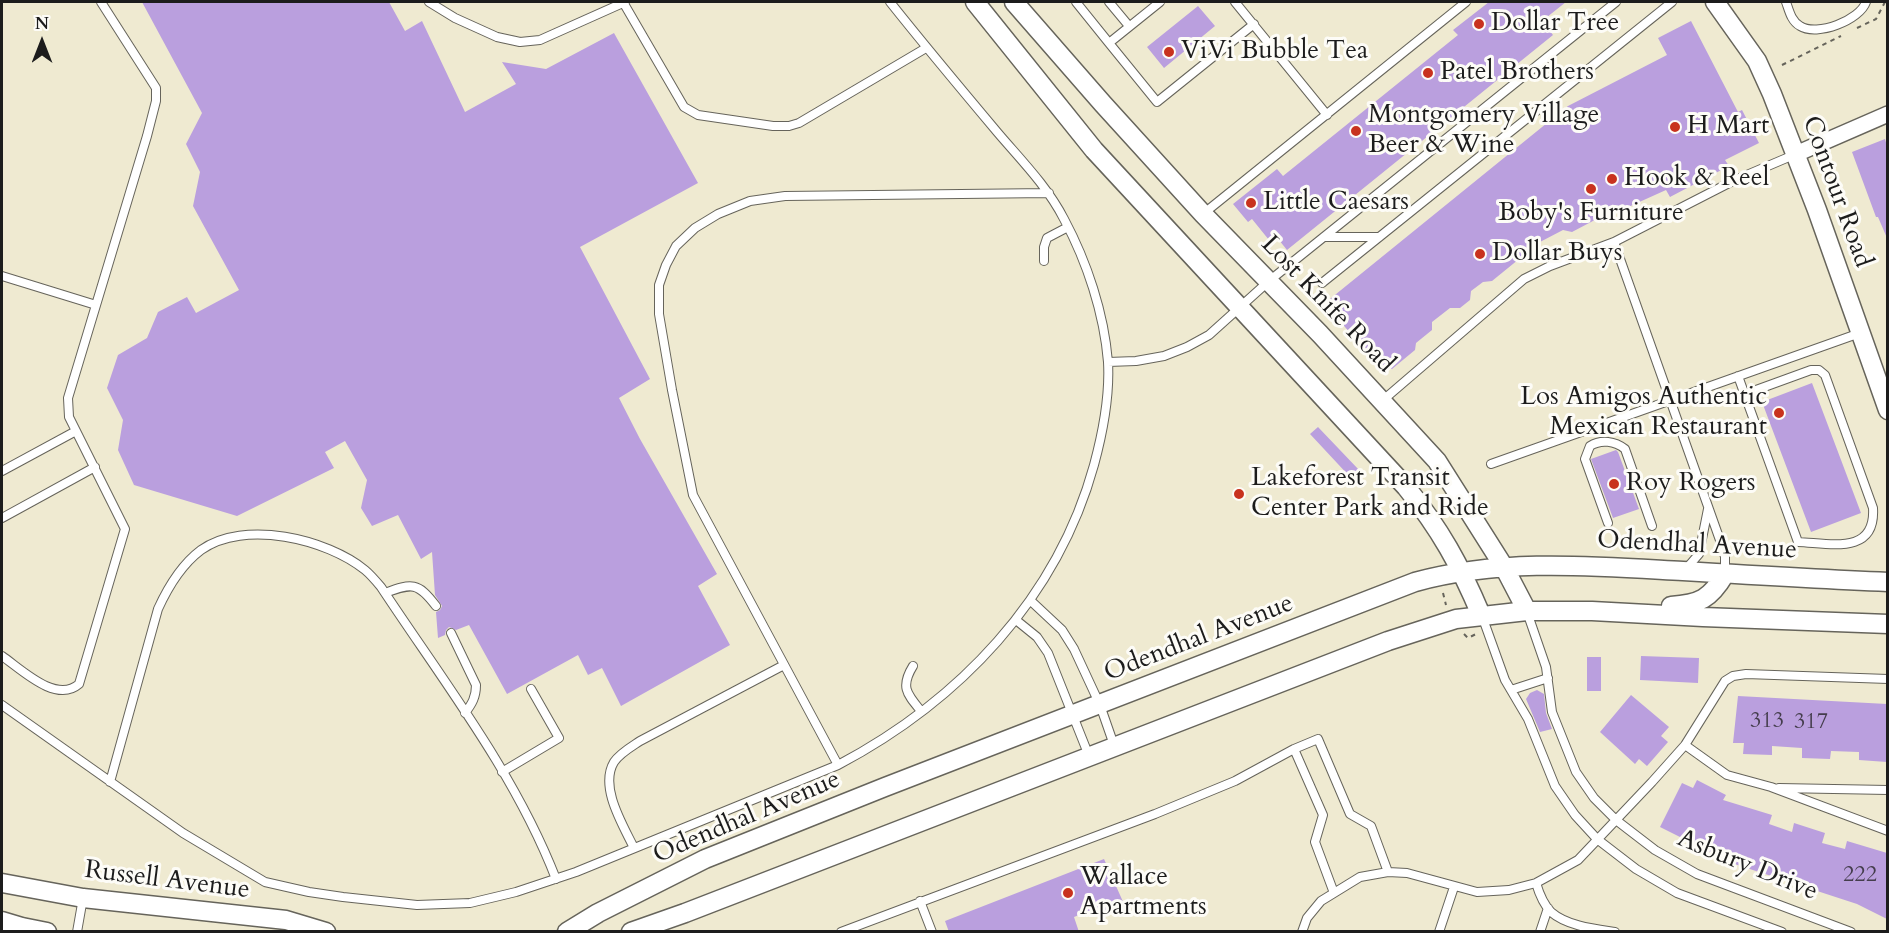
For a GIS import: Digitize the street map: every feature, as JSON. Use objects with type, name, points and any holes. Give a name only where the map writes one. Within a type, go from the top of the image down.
[{"type":"street","points":[[975,2],[1094,150],[1406,487],[1429,516],[1463,572],[1484,623]]},
{"type":"street","name":"Lost Knife Road","points":[[1014,2],[1203,214],[1269,281],[1437,461],[1504,567],[1527,611]]},
{"type":"street","name":"Contour Road","points":[[1714,2],[1757,61],[1772,94],[1887,405]]},
{"type":"street","points":[[1796,154],[1887,114]]},
{"type":"street","name":"Odendhal Avenue","points":[[567,932],[705,860],[885,787],[1415,582],[1463,572],[1504,567],[1579,564],[1887,582]]},
{"type":"street","points":[[631,932],[685,914],[1388,641],[1456,619],[1484,623],[1527,611],[1592,611],[1692,605],[1709,596],[1725,574]]},
{"type":"street","points":[[1592,611],[1703,618],[1887,624]]},
{"type":"street","name":"Russell Avenue","points":[[2,884],[83,898],[286,920],[326,932]]},
{"type":"street","points":[[2,921],[47,932]]},
{"type":"lane","points":[[2,656],[55,690],[66,691],[79,684],[125,529],[69,417],[68,398],[156,101],[156,88],[101,2]]},
{"type":"lane","points":[[429,2],[455,18],[497,37],[520,42],[540,40],[624,2],[684,107],[698,115],[772,126],[789,126],[799,123],[926,48]]},
{"type":"lane","points":[[2,705],[183,833],[265,882],[366,901],[417,905],[470,903],[556,879],[838,765],[878,744],[921,711],[957,682],[990,650],[1016,620],[1046,579],[1080,509],[1101,440],[1108,396],[1108,362],[1100,317],[1089,279],[1068,228],[1049,193],[890,2]]},
{"type":"lane","points":[[1076,2],[1157,102],[1254,24]]},
{"type":"lane","points":[[1109,2],[1129,26]]},
{"type":"lane","points":[[1109,42],[1160,2]]},
{"type":"lane","points":[[1235,2],[1327,115]]},
{"type":"lane","points":[[1203,214],[1466,2]]},
{"type":"lane","points":[[1108,362],[1136,361],[1164,356],[1209,335],[1269,281],[1616,2]]},
{"type":"lane","points":[[1322,283],[1672,2]]},
{"type":"lane","points":[[1786,2],[1792,19],[1798,25],[1806,29],[1818,30],[1856,16],[1864,8],[1866,2]]},
{"type":"lane","points":[[1382,401],[1524,279],[1550,266],[1614,242],[1735,180],[1796,154]]},
{"type":"lane","points":[[838,765],[693,495],[659,314],[659,285],[666,266],[676,246],[695,228],[750,201],[785,196],[1049,193]]},
{"type":"lane","points":[[1044,261],[1047,237],[1068,228]]},
{"type":"lane","points":[[1324,237],[1380,237]]},
{"type":"lane","points":[[1614,242],[1709,507],[1723,550],[1725,574]]},
{"type":"lane","points":[[2,276],[96,305]]},
{"type":"lane","points":[[1491,464],[1860,333]]},
{"type":"lane","points":[[1738,376],[1798,542],[1849,544],[1860,541],[1871,524],[1872,508],[1825,375],[1819,370],[1811,370],[1745,394]]},
{"type":"lane","points":[[2,471],[76,431]]},
{"type":"lane","points":[[1608,523],[1585,459],[1590,446],[1602,441],[1622,446],[1625,449],[1653,526]]},
{"type":"lane","points":[[2,518],[95,467]]},
{"type":"lane","points":[[1682,571],[1690,566],[1699,554],[1709,507]]},
{"type":"lane","points":[[110,782],[158,609],[168,585],[202,550],[241,535],[307,540],[333,551],[366,570],[386,593],[502,772],[542,844],[556,879]]},
{"type":"lane","points":[[386,593],[413,585],[421,588],[436,606]]},
{"type":"lane","points":[[1030,602],[1062,630],[1081,662],[1100,705],[1115,748]]},
{"type":"lane","name":"Asbury Drive","points":[[1527,611],[1548,678],[1552,711],[1576,772],[1594,798],[1616,820],[1655,850],[1697,874],[1851,932]]},
{"type":"lane","points":[[1016,620],[1037,637],[1048,652],[1090,757]]},
{"type":"lane","name":"Asbury Drive","points":[[1484,623],[1505,680],[1528,719],[1555,786],[1575,815],[1597,839],[1636,869],[1677,893],[1782,932]]},
{"type":"lane","points":[[451,633],[476,686],[476,695],[465,713]]},
{"type":"lane","points":[[634,848],[612,801],[610,781],[613,764],[640,741],[784,665]]},
{"type":"lane","points":[[913,666],[905,678],[905,687],[921,711]]},
{"type":"lane","points":[[1302,932],[1307,918],[1321,902],[1360,877],[1388,872],[1407,873],[1478,892],[1509,890],[1536,883],[1578,860],[1685,745],[1718,690],[1725,681],[1733,676],[1746,674],[1887,679]]},
{"type":"lane","points":[[1511,690],[1548,678]]},
{"type":"lane","points":[[502,772],[559,738],[531,689]]},
{"type":"lane","points":[[841,932],[1165,810],[1235,781],[1294,749],[1318,739],[1350,814],[1371,826],[1388,872]]},
{"type":"lane","points":[[1685,745],[1727,775],[1771,787],[1887,831]]},
{"type":"lane","points":[[1294,749],[1323,815],[1315,842],[1334,893]]},
{"type":"lane","points":[[1771,787],[1887,790]]},
{"type":"lane","points":[[1536,883],[1541,898],[1552,912],[1571,922],[1615,932]]},
{"type":"lane","points":[[1439,932],[1454,887]]},
{"type":"lane","points":[[77,932],[83,898]]},
{"type":"lane","points":[[920,901],[932,932]]},
{"type":"lane","points":[[1540,932],[1548,908]]},
{"type":"path","points":[[1441,587],[1446,605]]},
{"type":"path","points":[[1457,635],[1465,633],[1468,638],[1484,623]]},
{"type":"building","points":[[142,2],[389,2],[405,31],[422,21],[465,112],[516,84],[502,62],[546,69],[614,33],[698,183],[580,247],[650,379],[619,398],[717,574],[698,586],[730,645],[621,706],[602,668],[588,675],[578,655],[507,694],[469,625],[456,630],[449,627],[445,635],[438,638],[436,612],[442,606],[435,595],[432,552],[421,559],[398,515],[372,526],[361,508],[367,480],[345,441],[325,452],[334,468],[237,516],[134,485],[118,450],[123,420],[107,388],[118,355],[147,338],[158,312],[187,297],[196,313],[239,290],[193,206],[200,172],[186,144],[202,113]]},
{"type":"building","points":[[1489,2],[1566,2],[1542,21],[1553,35],[1287,250],[1279,240],[1269,240],[1252,219],[1248,222],[1233,204],[1277,169],[1283,176],[1458,35],[1453,30]]},
{"type":"building","points":[[1198,6],[1215,26],[1164,68],[1147,47]]},
{"type":"building","points":[[1691,21],[1738,112],[1742,110],[1759,143],[1725,160],[1729,166],[1670,197],[1666,190],[1615,213],[1610,212],[1572,232],[1563,230],[1540,242],[1492,281],[1483,282],[1471,291],[1470,300],[1460,308],[1450,308],[1432,322],[1432,330],[1416,343],[1415,350],[1392,369],[1382,368],[1325,303],[1568,106],[1667,55],[1658,38]]},
{"type":"building","points":[[1885,139],[1887,146],[1887,238],[1876,217],[1852,152]]},
{"type":"building","points":[[1812,383],[1861,513],[1811,532],[1762,402]]},
{"type":"building","points":[[1318,427],[1360,471],[1351,478],[1310,434]]},
{"type":"building","name":"Roy Rogers","points":[[1616,450],[1639,509],[1613,518],[1591,459]]},
{"type":"building","points":[[1641,656],[1699,658],[1698,683],[1640,680]]},
{"type":"building","points":[[1587,657],[1601,657],[1601,691],[1587,691]]},
{"type":"building","points":[[1537,690],[1544,694],[1546,713],[1552,729],[1540,732],[1526,699],[1530,693]]},
{"type":"building","points":[[1631,695],[1669,727],[1661,736],[1668,742],[1647,766],[1639,759],[1635,764],[1600,732]]},
{"type":"building","points":[[1738,696],[1887,704],[1887,762],[1859,760],[1859,752],[1831,751],[1830,759],[1802,758],[1802,748],[1772,746],[1772,755],[1743,754],[1744,743],[1733,743]]},
{"type":"building","points":[[1697,780],[1726,795],[1723,800],[1772,815],[1769,824],[1792,832],[1794,823],[1825,833],[1822,843],[1845,849],[1847,841],[1887,853],[1887,919],[1857,904],[1713,857],[1714,854],[1660,827],[1682,783],[1693,788]]},
{"type":"building","name":"Wallace Apartments","points":[[1104,859],[1124,904],[1099,914],[1097,908],[1074,917],[1079,932],[949,932],[945,921]]},
{"type":"place","name":"Dollar Tree","points":[[1479,24]]},
{"type":"place","name":"ViVi Bubble Tea","points":[[1169,52]]},
{"type":"place","name":"Patel Brothers","points":[[1428,73]]},
{"type":"place","name":"H Mart","points":[[1675,127]]},
{"type":"place","name":"Montgomery Village Beer & Wine","points":[[1356,131]]},
{"type":"place","name":"Hook & Reel","points":[[1612,179]]},
{"type":"place","name":"Boby's Furniture","points":[[1591,189]]},
{"type":"place","name":"Little Caesars","points":[[1251,203]]},
{"type":"place","name":"Dollar Buys","points":[[1480,254]]},
{"type":"place","name":"Los Amigos Authentic Mexican Restaurant","points":[[1779,413]]},
{"type":"place","name":"Roy Rogers","points":[[1614,484]]},
{"type":"place","name":"Lakeforest Transit Center Park and Ride","points":[[1239,494]]},
{"type":"place","name":"Wallace Apartments","points":[[1068,893]]}]
